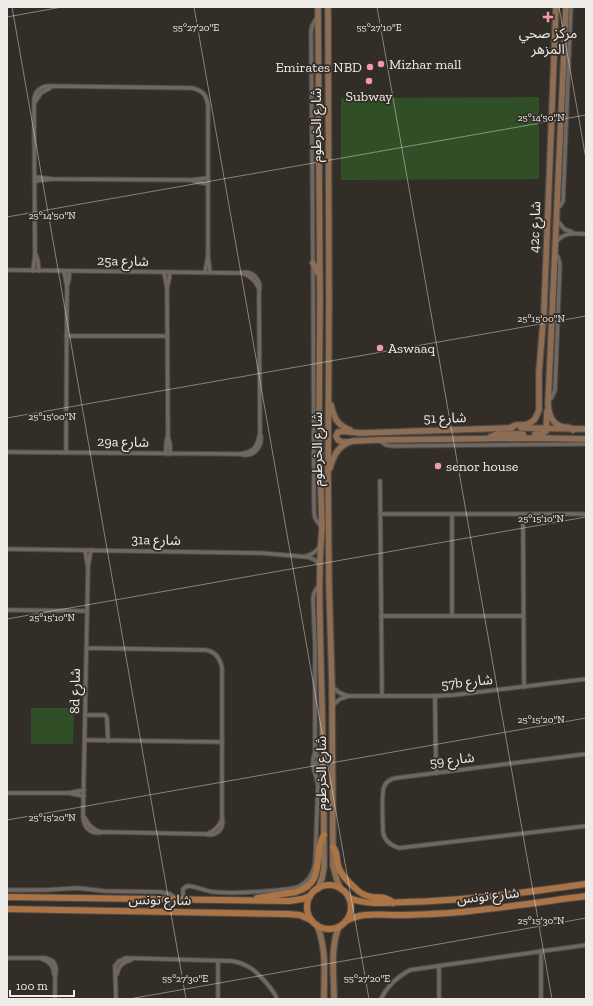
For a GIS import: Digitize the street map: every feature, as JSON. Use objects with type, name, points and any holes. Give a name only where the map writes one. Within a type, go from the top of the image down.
[{"type":"main road","name":"شارع الخرطوم","points":[[318,7],[320,278],[319,420],[322,528],[320,545],[321,762],[324,835],[324,870],[318,889]]},
{"type":"main road","name":"شارع الخرطوم","points":[[328,7],[328,476],[333,847],[334,871],[341,889]]},
{"type":"main road","name":"42c شارع","points":[[509,428],[516,425],[530,423],[537,416],[539,410],[539,372],[544,311],[556,7]]},
{"type":"main road","name":"42c شارع","points":[[566,7],[548,403],[550,417],[555,423],[573,430]]},
{"type":"main road","points":[[313,263],[320,278]]},
{"type":"main road","points":[[320,301],[329,301]]},
{"type":"main road","points":[[539,372],[541,374],[542,384],[545,386],[549,384]]},
{"type":"main road","name":"شارع 51","points":[[329,394],[334,416],[338,422],[345,428],[362,433],[509,428],[586,430]]},
{"type":"main road","points":[[488,439],[497,434],[540,434],[544,432],[546,428],[548,403]]},
{"type":"main road","points":[[349,442],[342,442],[338,440],[336,436],[338,432],[362,433]]},
{"type":"main road","name":"شارع 51","points":[[349,442],[377,440],[539,438],[586,439]]},
{"type":"main road","points":[[328,476],[338,449],[349,442]]},
{"type":"main road","points":[[321,494],[325,515],[324,543],[325,546],[329,547]]},
{"type":"main road","points":[[248,901],[261,897],[296,892],[307,888],[311,884],[316,874],[320,843],[324,835]]},
{"type":"main road","points":[[333,847],[336,851],[340,871],[354,888],[364,895],[387,898],[392,903]]},
{"type":"main road","name":"شارع تونس","points":[[349,898],[367,902],[427,902],[476,898],[586,884]]},
{"type":"main road","points":[[327,886],[341,889],[347,894],[351,904],[349,916],[346,921],[334,929],[322,928],[311,920],[308,914],[307,908],[310,896],[318,889],[327,886]]},
{"type":"main road","name":"شارع تونس","points":[[7,897],[293,901],[302,900],[310,896]]},
{"type":"main road","name":"شارع تونس","points":[[346,921],[356,916],[365,915],[464,912],[519,906],[586,896]]},
{"type":"main road","name":"شارع تونس","points":[[7,909],[288,914],[300,915],[311,920]]},
{"type":"main road","points":[[317,925],[322,938],[324,951],[324,999]]},
{"type":"main road","points":[[334,999],[333,946],[339,926]]},
{"type":"street","points":[[557,208],[560,206],[562,201],[571,7]]},
{"type":"street","points":[[318,14],[312,26],[311,32],[314,511],[315,518],[322,528]]},
{"type":"street","points":[[33,271],[35,254],[34,97],[39,92],[54,87],[192,88],[205,95],[208,105],[208,255],[210,272]]},
{"type":"street","points":[[35,177],[52,179],[192,180],[208,178]]},
{"type":"street","points":[[35,182],[52,179]]},
{"type":"street","points":[[192,180],[208,184]]},
{"type":"street","points":[[557,220],[564,229],[575,233],[586,234]]},
{"type":"street","points":[[556,243],[564,235],[575,233]]},
{"type":"street","points":[[548,403],[554,390],[560,264],[558,256],[555,253]]},
{"type":"street","points":[[35,254],[39,271]]},
{"type":"street","points":[[206,272],[208,255]]},
{"type":"street","name":"25a شارع","points":[[7,270],[250,273],[254,276],[260,286],[261,441],[255,450]]},
{"type":"street","points":[[64,271],[66,287],[66,452]]},
{"type":"street","points":[[66,287],[69,279],[69,271]]},
{"type":"street","points":[[164,272],[167,288],[168,437],[166,445],[168,454]]},
{"type":"street","points":[[167,288],[170,272]]},
{"type":"street","points":[[66,336],[167,336]]},
{"type":"street","points":[[377,440],[386,445],[393,446],[586,444]]},
{"type":"street","name":"29a شارع","points":[[7,452],[239,454],[244,456],[250,455],[255,450]]},
{"type":"street","points":[[380,481],[382,696]]},
{"type":"street","points":[[380,514],[586,514]]},
{"type":"street","points":[[452,514],[452,616]]},
{"type":"street","points":[[523,514],[524,687]]},
{"type":"street","points":[[304,556],[308,556],[315,552],[320,545]]},
{"type":"street","name":"31a شارع","points":[[7,549],[261,553],[304,556],[312,558],[320,565]]},
{"type":"street","name":"8d شارع","points":[[85,550],[88,568]]},
{"type":"street","name":"8d شارع","points":[[91,550],[88,568],[84,790],[84,815],[89,828],[96,833],[204,834],[218,829],[223,823],[222,742]]},
{"type":"street","points":[[7,890],[78,888],[104,891],[161,892],[181,899],[183,889],[187,886],[217,892],[254,892],[292,888],[301,886],[306,882],[310,877],[314,864],[318,785],[313,765],[315,751],[315,645],[313,599],[314,593],[320,584]]},
{"type":"street","points":[[7,610],[87,611]]},
{"type":"street","points":[[381,616],[523,616]]},
{"type":"street","points":[[85,740],[222,742],[222,668],[215,653],[204,650],[86,648]]},
{"type":"street","name":"57b شارع","points":[[332,687],[340,693],[349,696],[435,696],[586,679]]},
{"type":"street","points":[[332,706],[340,699],[349,696]]},
{"type":"street","points":[[435,696],[436,773]]},
{"type":"street","points":[[86,715],[105,715],[108,718],[108,741]]},
{"type":"street","points":[[313,765],[315,762],[321,762],[315,751]]},
{"type":"street","name":"شارع 59","points":[[586,754],[389,780],[383,791],[383,832],[385,838],[390,844],[395,847],[402,848],[586,826]]},
{"type":"street","points":[[68,793],[84,790]]},
{"type":"street","points":[[7,793],[68,793],[84,796]]},
{"type":"street","points":[[381,999],[390,985],[397,978],[410,970],[586,944]]},
{"type":"street","points":[[541,951],[541,999]]},
{"type":"street","points":[[7,958],[38,958],[51,964],[55,979],[55,999]]},
{"type":"street","points":[[116,999],[116,977],[118,970],[121,964],[136,959],[239,962],[250,968],[274,993],[277,999]]},
{"type":"street","points":[[218,961],[218,999]]},
{"type":"street","points":[[439,966],[439,999]]},
{"type":"green space","points":[[539,97],[539,179],[341,180],[341,98]]},
{"type":"green space","points":[[31,708],[74,708],[73,744],[31,744]]},
{"type":"place","name":"مركز صحي المزهر","points":[[548,17]]},
{"type":"place","name":"Mizhar mall","points":[[381,64]]},
{"type":"place","name":"Emirates NBD","points":[[370,67]]},
{"type":"place","name":"Subway","points":[[369,81]]},
{"type":"place","name":"Aswaaq","points":[[380,348]]},
{"type":"place","name":"senor house","points":[[438,466]]}]
